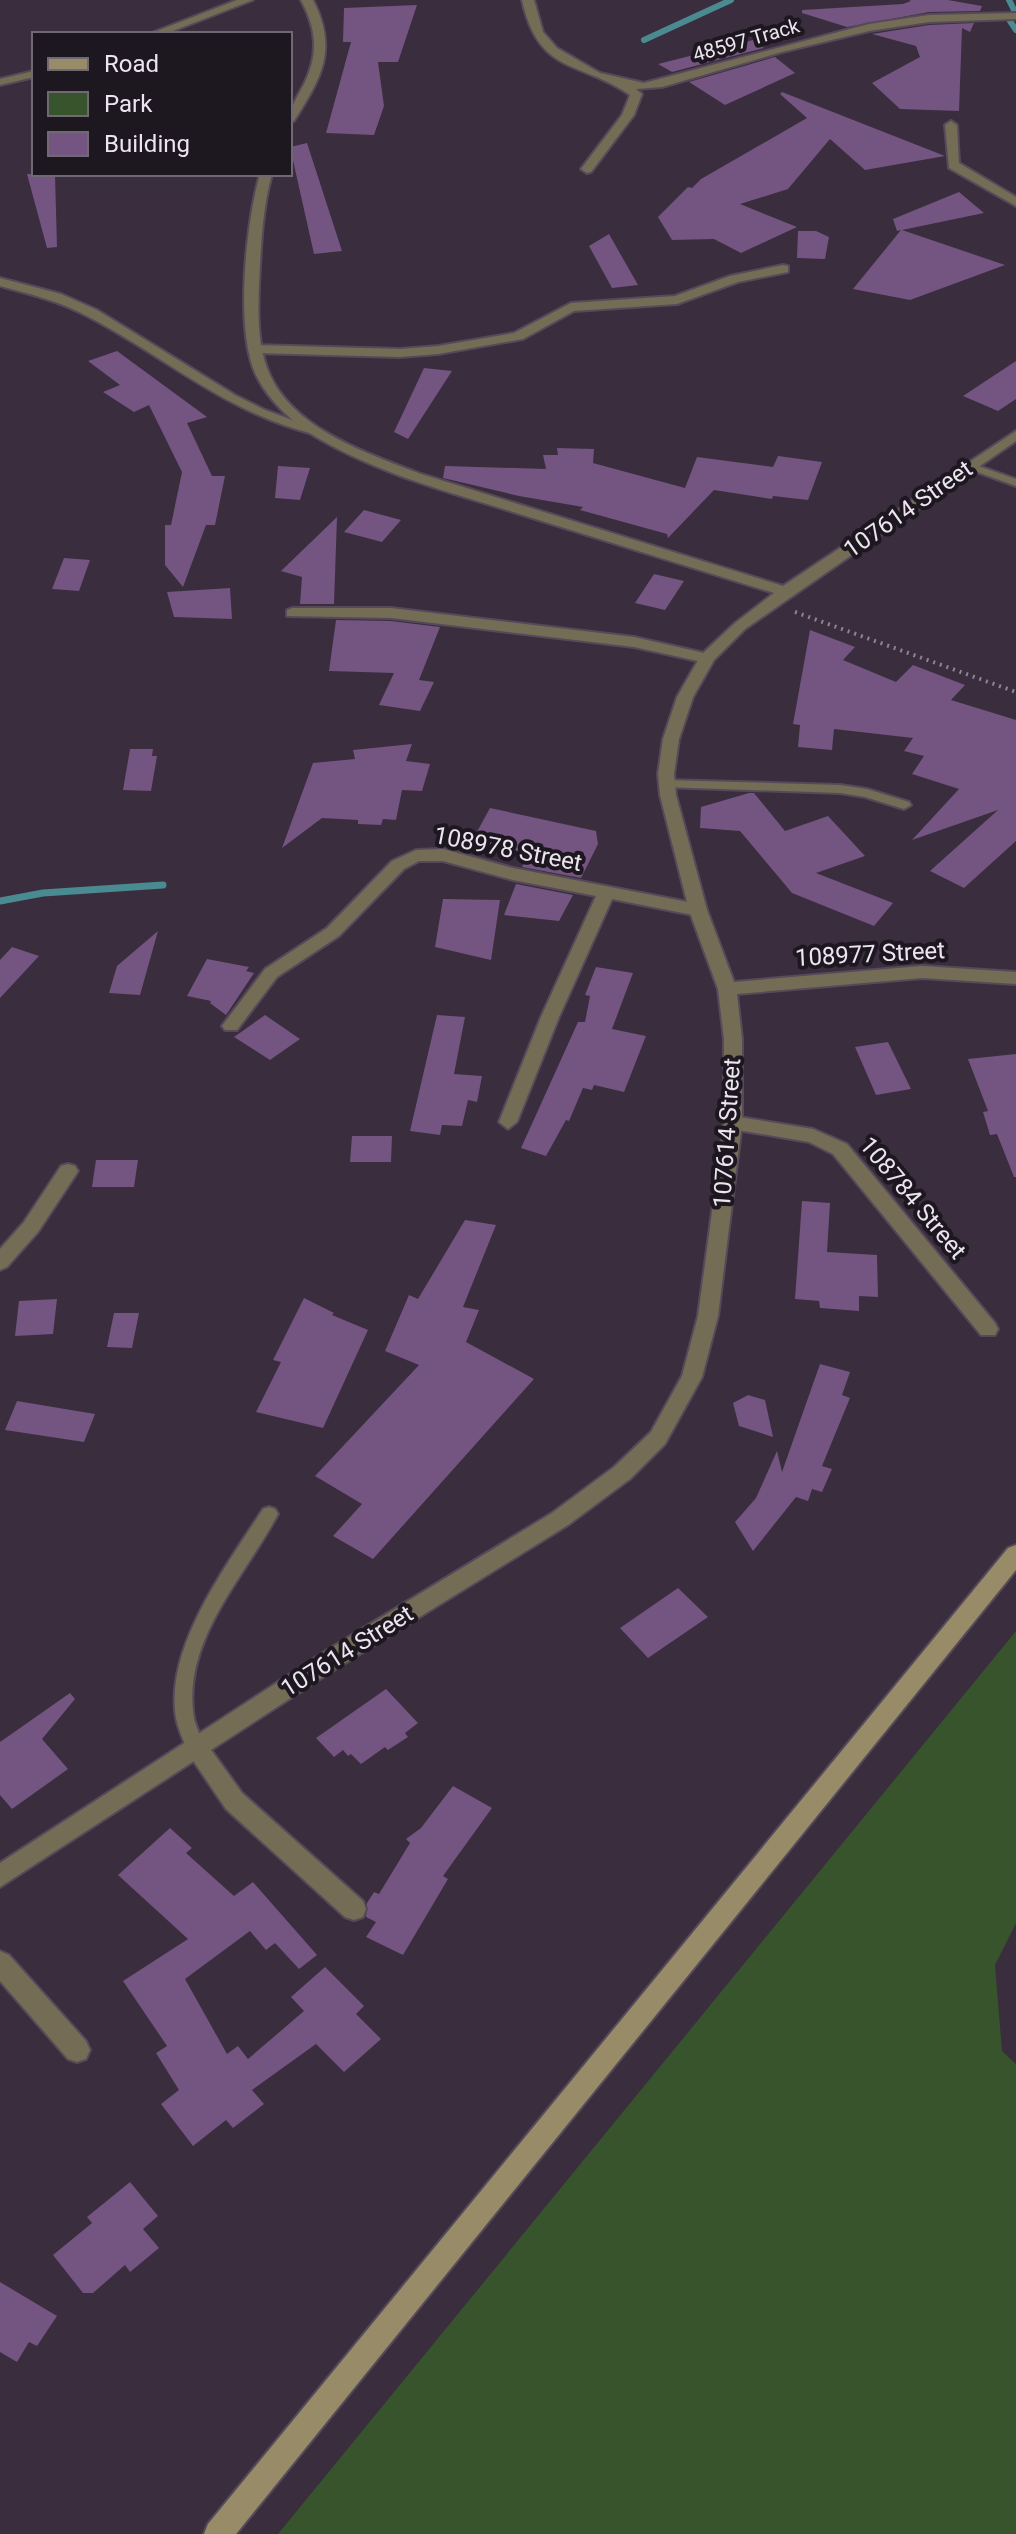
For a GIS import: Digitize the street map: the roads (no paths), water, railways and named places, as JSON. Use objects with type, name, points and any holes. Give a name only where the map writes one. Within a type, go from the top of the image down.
[{"type":"main road","points":[[218,2534],[1016,1554]]},
{"type":"street","points":[[160,32],[247,0]]},
{"type":"street","points":[[292,115],[320,67],[322,42],[316,15],[307,0]]},
{"type":"street","name":"48597 Track","points":[[528,0],[537,32],[543,42],[561,56],[623,85],[647,87],[810,40],[892,23],[1016,16]]},
{"type":"street","points":[[0,82],[32,74]]},
{"type":"street","points":[[587,169],[622,125],[635,102],[636,94],[623,85]]},
{"type":"street","points":[[951,125],[953,165],[1016,202]]},
{"type":"street","points":[[265,176],[260,194],[254,254],[255,349],[263,375],[275,395],[313,430]]},
{"type":"street","points":[[255,349],[400,353],[438,350],[518,336],[571,307],[677,300],[735,279],[783,269]]},
{"type":"street","points":[[0,282],[56,297],[92,313],[246,406],[313,430],[376,462],[785,592]]},
{"type":"street","name":"107614 Street","points":[[0,1876],[196,1747],[560,1519],[622,1473],[658,1438],[692,1377],[708,1316],[733,1123],[733,1039],[727,989],[698,910],[667,784],[671,739],[685,697],[707,658],[740,626],[1016,435]]},
{"type":"street","points":[[292,613],[391,613],[634,642],[707,658]]},
{"type":"street","name":"108978 Street","points":[[231,1026],[271,973],[333,932],[406,859],[427,854],[443,855],[513,874],[698,910]]},
{"type":"street","points":[[508,1122],[550,1017],[606,893]]},
{"type":"street","name":"108977 Street","points":[[727,989],[922,972],[1016,978]]},
{"type":"street","name":"108784 Street","points":[[733,1123],[813,1136],[840,1149],[988,1329]]},
{"type":"street","points":[[0,1262],[31,1227],[68,1171]]},
{"type":"street","points":[[196,1747],[234,1801],[354,1909]]},
{"type":"street","points":[[0,1963],[77,2050]]},
{"type":"lane","points":[[970,466],[1016,483]]},
{"type":"lane","points":[[667,784],[840,789],[867,793],[904,805]]},
{"type":"lane","points":[[196,1747],[183,1715],[182,1696],[194,1649],[210,1608],[269,1514]]},
{"type":"waterway","points":[[644,40],[731,0]]},
{"type":"waterway","points":[[1009,0],[1015,12]]},
{"type":"waterway","points":[[1010,21],[1016,30]]},
{"type":"waterway","points":[[0,901],[43,893],[163,885]]}]
